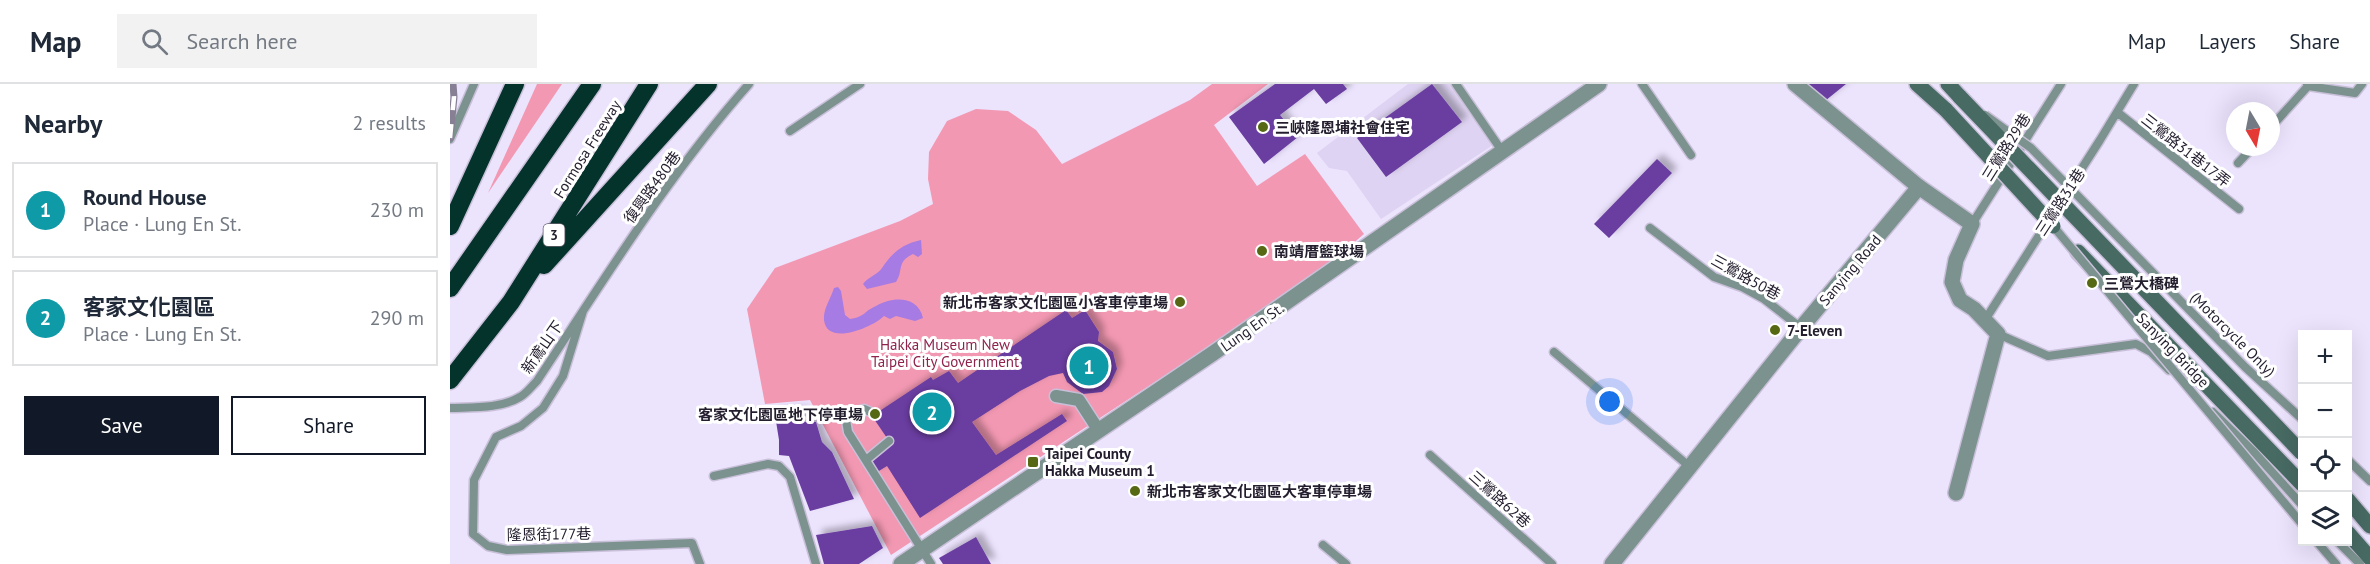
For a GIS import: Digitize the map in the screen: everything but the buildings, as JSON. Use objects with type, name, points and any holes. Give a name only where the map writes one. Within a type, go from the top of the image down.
[{"type":"highway","points":[[450,226],[515,84]]},
{"type":"highway","name":"Formosa Freeway","points":[[450,288],[592,84]]},
{"type":"highway","name":"Formosa Freeway","points":[[450,380],[511,302],[649,84]]},
{"type":"highway","points":[[511,302],[708,84]]},
{"type":"main road","name":"Sanying Bridge","points":[[1917,84],[1946,110],[2053,226],[2298,480]]},
{"type":"main road","name":"Sanying Bridge","points":[[1948,84],[2298,449]]},
{"type":"main road","points":[[2352,503],[2370,519]]},
{"type":"main road","points":[[2352,504],[2370,526]]},
{"type":"main road","points":[[2352,532],[2370,549]]},
{"type":"main road","points":[[2352,538],[2370,558]]},
{"type":"street","name":"Lung En St.","points":[[901,564],[927,557],[1099,431],[1599,84]]},
{"type":"street","points":[[1796,84],[1919,187],[1972,224],[1956,260],[1952,282],[1960,300],[1974,309],[1998,334],[1956,493]]},
{"type":"street","name":"Sanying Road","points":[[1612,564],[1801,328],[1919,187]]},
{"type":"street","points":[[1056,396],[1079,400],[1099,431]]},
{"type":"lane","points":[[450,139],[474,84]]},
{"type":"lane","name":"復興路480巷","points":[[583,311],[644,220],[717,119],[749,84]]},
{"type":"lane","points":[[790,131],[860,84]]},
{"type":"lane","points":[[1456,84],[1502,152]]},
{"type":"lane","points":[[1642,84],[1691,155]]},
{"type":"lane","name":"三鶯路29巷","points":[[1972,224],[2061,84]]},
{"type":"lane","name":"三鶯路31巷","points":[[1984,320],[2134,84]]},
{"type":"lane","points":[[2280,116],[2307,85],[2355,93],[2362,84]]},
{"type":"lane","name":"(Motorcycle Only)","points":[[1960,97],[2031,148],[2245,367],[2298,415]]},
{"type":"lane","name":"三鶯路31巷17弄","points":[[2117,112],[2239,208]]},
{"type":"lane","name":"三鶯路31巷17弄","points":[[2238,163],[2245,156]]},
{"type":"lane","points":[[2053,226],[2298,520]]},
{"type":"lane","name":"三鶯路50巷","points":[[1650,228],[1714,277],[1742,287],[1764,299],[1801,328]]},
{"type":"lane","name":"新鳶山下","points":[[450,408],[478,407],[521,397],[537,381],[583,311]]},
{"type":"lane","name":"隆恩街177巷","points":[[583,311],[563,376],[543,408],[520,426],[496,437],[474,480],[473,534],[488,546],[507,550],[692,543],[700,564]]},
{"type":"lane","points":[[1998,334],[2048,356],[2136,344],[2144,348],[2151,352],[2253,451],[2298,501]]},
{"type":"lane","points":[[1554,352],[1690,467]]},
{"type":"lane","points":[[875,414],[858,409],[851,412],[846,420],[848,432],[914,540],[927,557]]},
{"type":"lane","points":[[866,459],[889,441]]},
{"type":"lane","name":"三鶯路62巷","points":[[1430,455],[1552,564]]},
{"type":"lane","points":[[714,476],[768,464],[779,466],[790,477],[816,564]]},
{"type":"lane","points":[[2352,464],[2370,481]]},
{"type":"lane","points":[[1323,545],[1346,564]]},
{"type":"lane","points":[[2320,546],[2336,564]]},
{"type":"lane","points":[[2342,546],[2360,564]]},
{"type":"shaded area","points":[[1408,84],[1456,84],[1496,143],[1381,219],[1347,171],[1329,168],[1317,153]]},
{"type":"shaded area","points":[[921,240],[922,254],[918,257],[913,254],[904,260],[896,282],[867,289],[863,284],[894,254],[908,244]]},
{"type":"shaded area","points":[[838,287],[841,291],[845,315],[850,319],[859,317],[883,303],[897,300],[916,305],[923,318],[915,321],[896,316],[890,319],[884,316],[861,329],[841,334],[833,332],[827,328],[824,316],[834,288]]},
{"type":"green space","points":[[537,84],[562,84],[488,193]]},
{"type":"green space","name":"Hakka Museum New Taipei City Government","points":[[1212,84],[1268,84],[1214,125],[1257,186],[1305,154],[1364,234],[1322,270],[1260,313],[891,555],[810,400],[765,404],[747,309],[775,268],[900,221],[933,204],[928,179],[929,152],[947,121],[976,109],[1008,111],[1036,130],[1062,164],[1190,100]]},
{"type":"railway","points":[[450,138],[453,84]]},
{"type":"place","name":"三峽隆恩埔社會住宅","points":[[1263,127]]},
{"type":"place","name":"南靖厝籃球場","points":[[1262,251]]},
{"type":"place","name":"三鶯大橋碑","points":[[2092,283]]},
{"type":"place","name":"新北市客家文化園區小客車停車場","points":[[1180,302]]},
{"type":"place","name":"7-Eleven","points":[[1775,330]]},
{"type":"place","name":"Round House","points":[[1089,366]]},
{"type":"place","name":"客家文化園區","points":[[932,412]]},
{"type":"place","name":"客家文化園區地下停車場","points":[[875,414]]},
{"type":"place","name":"Taipei County Hakka Museum 1","points":[[1033,462]]},
{"type":"place","name":"新北市客家文化園區大客車停車場","points":[[1135,491]]}]
